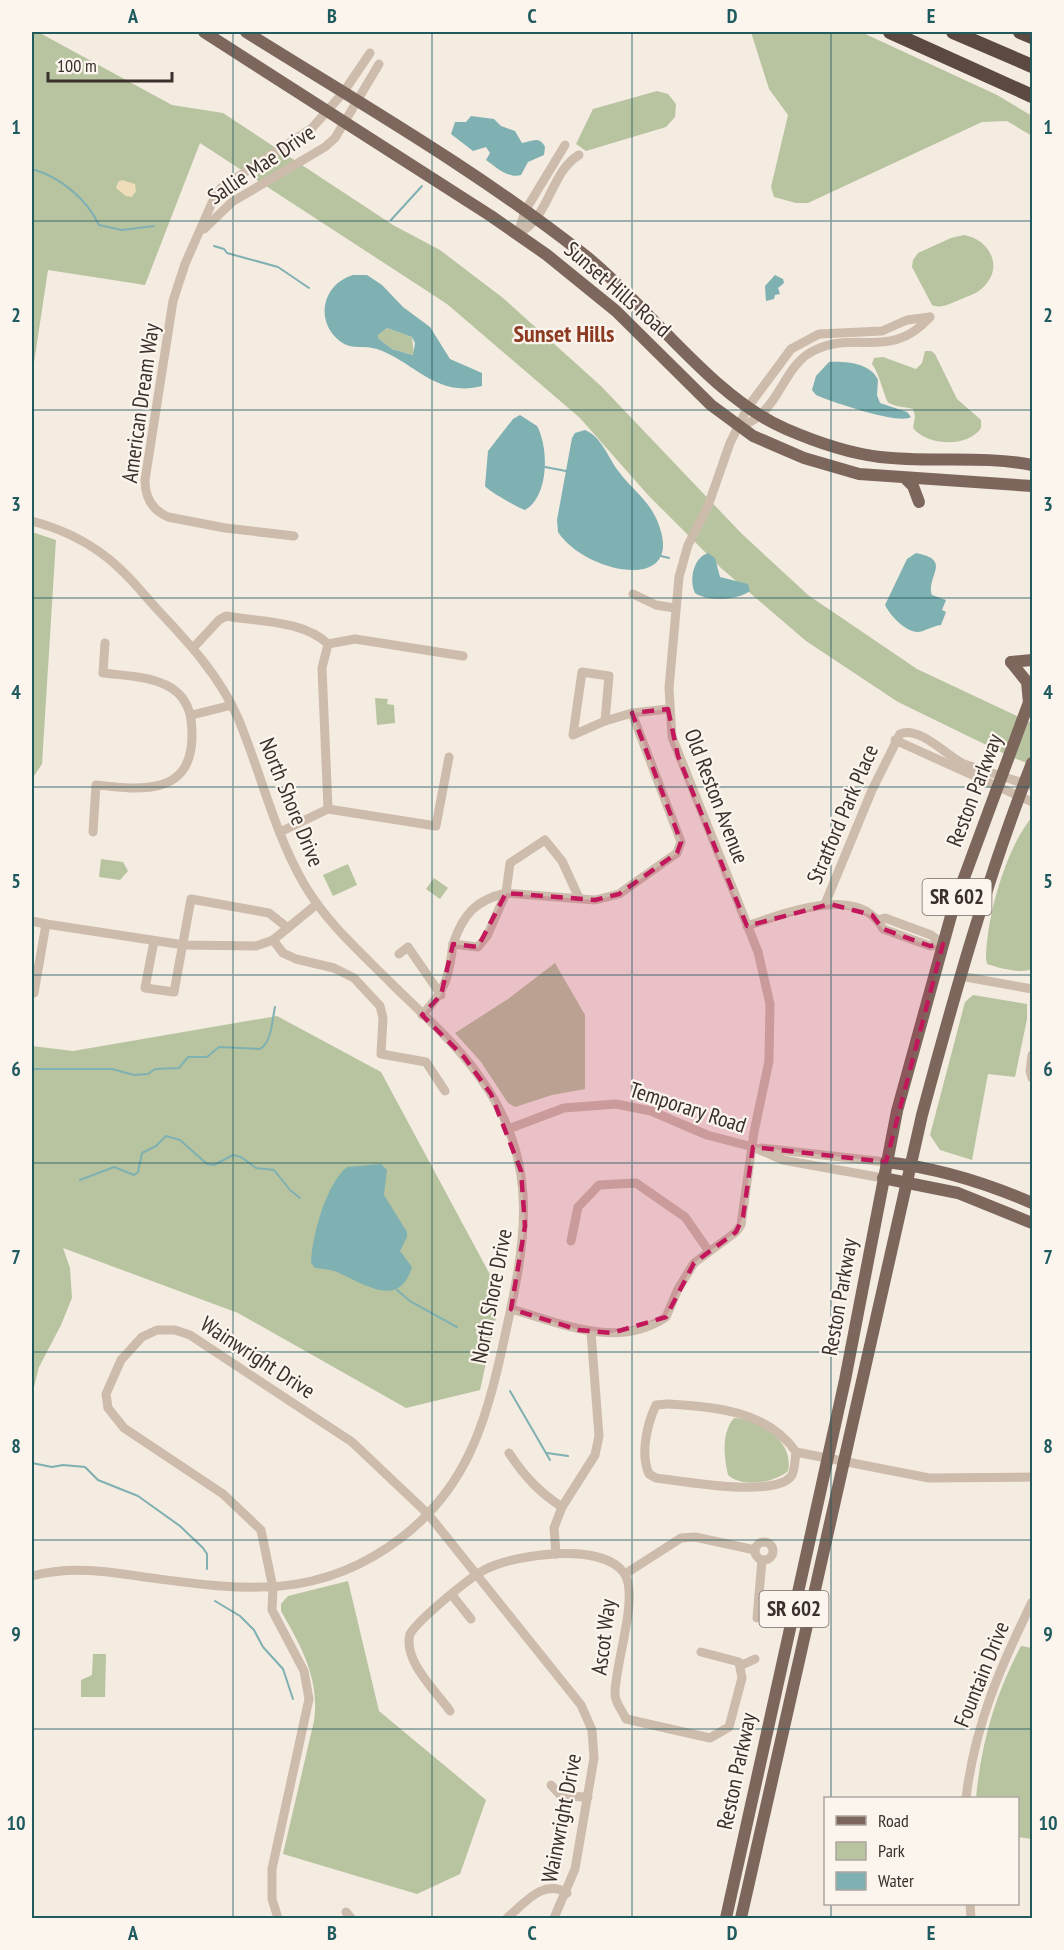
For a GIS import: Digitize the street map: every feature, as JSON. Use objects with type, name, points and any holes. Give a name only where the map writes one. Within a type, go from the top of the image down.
[{"type":"highway","points":[[890,32],[1032,96]]},
{"type":"highway","points":[[953,32],[1032,66]]},
{"type":"highway","points":[[1020,32],[1032,37]]},
{"type":"main road","name":"Sunset Hills Road","points":[[204,32],[518,234],[616,311],[694,388],[739,428],[764,442],[822,464],[869,476],[1032,486]]},
{"type":"main road","name":"Sunset Hills Road","points":[[246,32],[525,211],[593,262],[760,416],[805,437],[862,454],[898,458],[1007,461],[1032,465]]},
{"type":"main road","points":[[905,478],[913,486],[919,502],[934,480]]},
{"type":"main road","points":[[1030,702],[1026,682],[1011,662],[1032,660]]},
{"type":"main road","name":"Reston Parkway","points":[[726,1918],[854,1335],[886,1162],[920,1020],[943,944],[999,781],[1030,702]]},
{"type":"main road","name":"Reston Parkway","points":[[741,1918],[842,1462],[911,1165],[960,976],[1019,796],[1028,785],[1032,763]]},
{"type":"main road","points":[[886,1162],[975,1179],[1032,1203]]},
{"type":"main road","points":[[883,1178],[958,1193],[1032,1223]]},
{"type":"street","name":"Sallie Mae Drive","points":[[200,234],[215,195],[221,188],[302,137],[342,93],[370,53]]},
{"type":"street","name":"Sallie Mae Drive","points":[[200,234],[223,209],[325,147],[345,121],[379,64]]},
{"type":"street","points":[[518,234],[525,211],[565,146]]},
{"type":"street","points":[[518,234],[537,220],[567,165],[579,155]]},
{"type":"street","name":"American Dream Way","points":[[200,234],[185,264],[173,301],[145,480],[146,494],[154,508],[168,517],[225,528],[294,536]]},
{"type":"street","name":"Old Reston Avenue","points":[[511,1309],[591,1332],[629,1330],[650,1326],[666,1317],[684,1277],[708,1250],[736,1232],[741,1225],[768,1061],[771,1025],[766,983],[747,926],[672,737],[668,709],[679,577],[688,545],[711,499],[728,447],[748,407],[791,349],[808,337],[829,332],[882,331],[907,321],[930,317],[914,333],[890,342],[834,344],[810,352],[760,416]]},
{"type":"street","points":[[739,428],[760,416]]},
{"type":"street","name":"North Shore Drive","points":[[32,521],[71,535],[104,555],[124,573],[193,648],[232,705],[297,872],[317,904],[336,927],[479,1075],[508,1129],[521,1171],[525,1216],[522,1249],[511,1309],[492,1396],[477,1440],[456,1479],[428,1514],[383,1550],[347,1569],[307,1582],[273,1588],[225,1588],[96,1570],[60,1570],[32,1576]]},
{"type":"street","points":[[633,594],[656,605],[675,608]]},
{"type":"street","points":[[193,648],[219,620],[226,616],[306,629],[318,634],[328,644]]},
{"type":"street","points":[[328,644],[355,639],[463,656]]},
{"type":"street","points":[[93,832],[96,785],[142,788],[167,784],[183,773],[192,756],[192,715],[178,694],[163,684],[138,677],[103,673],[105,643]]},
{"type":"street","points":[[328,644],[322,668],[328,809]]},
{"type":"street","points":[[605,721],[609,676],[582,672],[573,735],[605,721],[632,713],[668,709]]},
{"type":"street","points":[[192,715],[232,705]]},
{"type":"street","points":[[422,1015],[441,995],[449,973],[453,944],[459,925],[472,909],[487,897],[506,893],[595,900],[619,894],[677,853],[681,842],[632,713]]},
{"type":"street","name":"Stratford Park Place","points":[[825,904],[895,740],[906,731],[913,732],[950,752],[957,761],[999,781]]},
{"type":"street","name":"Stratford Park Place","points":[[895,740],[999,781]]},
{"type":"street","points":[[280,832],[328,809],[436,826],[449,758]]},
{"type":"street","points":[[999,781],[1028,785]]},
{"type":"street","points":[[999,781],[1019,796],[1032,802]]},
{"type":"street","points":[[453,944],[478,947],[487,936],[506,893],[510,863],[545,840],[562,861],[579,898]]},
{"type":"street","points":[[154,941],[145,988],[174,992],[191,899],[269,913],[288,928]]},
{"type":"street","points":[[32,921],[183,945],[256,946],[273,940],[317,904]]},
{"type":"street","points":[[747,926],[800,908],[825,904],[852,907],[878,920],[885,918],[931,935],[943,944]]},
{"type":"street","points":[[32,993],[34,993],[46,924]]},
{"type":"street","points":[[273,940],[283,953],[296,959],[334,968],[354,978],[380,1006],[383,1018],[381,1054],[426,1062],[445,1090]]},
{"type":"street","points":[[399,954],[408,946],[441,995]]},
{"type":"street","points":[[960,976],[1032,988]]},
{"type":"street","points":[[1032,1060],[1032,1078]]},
{"type":"street","name":"Temporary Road","points":[[508,1129],[564,1108],[616,1104],[651,1111],[707,1135],[753,1147],[795,1162],[883,1178]]},
{"type":"street","name":"Temporary Road","points":[[753,1147],[886,1162]]},
{"type":"street","points":[[571,1241],[578,1207],[599,1185],[636,1183],[685,1217],[708,1250]]},
{"type":"street","name":"Wainwright Drive","points":[[278,1918],[272,1899],[272,1869],[309,1699],[304,1671],[272,1611],[273,1588],[261,1530],[223,1494],[124,1428],[108,1408],[106,1394],[119,1363],[136,1343],[157,1330],[175,1330],[190,1335],[352,1442],[428,1514],[579,1701],[587,1717],[594,1744],[588,1797],[577,1860],[567,1893],[554,1918]]},
{"type":"street","points":[[556,1554],[554,1528],[562,1507],[595,1455],[599,1436],[591,1332]]},
{"type":"street","points":[[796,1452],[792,1474],[781,1484],[752,1488],[656,1478],[649,1474],[645,1464],[650,1419],[656,1405],[667,1404],[745,1414],[767,1423],[787,1438],[796,1452],[827,1459],[929,1478],[1032,1477]]},
{"type":"street","points":[[509,1453],[523,1475],[543,1494],[562,1507]]},
{"type":"street","points":[[625,1574],[681,1538],[695,1537],[754,1550]]},
{"type":"street","points":[[754,1550],[756,1545],[765,1542],[772,1547],[771,1557],[762,1560]]},
{"type":"street","points":[[754,1550],[762,1560]]},
{"type":"street","name":"Ascot Way","points":[[450,1711],[415,1663],[409,1641],[413,1629],[477,1574],[498,1564],[556,1554],[581,1554],[608,1559],[625,1574],[630,1596],[615,1696],[627,1719],[710,1738],[729,1727],[742,1678],[740,1666]]},
{"type":"street","points":[[756,1618],[762,1560]]},
{"type":"street","points":[[452,1595],[471,1619]]},
{"type":"street","name":"Fountain Drive","points":[[966,1797],[981,1717],[1003,1661],[1032,1602]]},
{"type":"street","points":[[701,1652],[739,1662],[740,1666],[755,1659]]},
{"type":"street","points":[[551,1785],[561,1796],[588,1797]]},
{"type":"street","points":[[507,1918],[540,1890],[549,1888],[567,1893]]},
{"type":"highlighted area","points":[[668,709],[678,756],[747,926],[830,904],[872,915],[883,929],[930,946],[943,944],[886,1162],[753,1147],[743,1217],[736,1232],[694,1263],[666,1317],[612,1333],[579,1330],[511,1309],[525,1226],[521,1171],[491,1094],[464,1057],[422,1015],[441,995],[453,944],[478,947],[506,893],[595,900],[619,894],[677,853],[681,842],[632,713]]},
{"type":"green space","points":[[32,32],[38,32],[172,105],[223,113],[393,225],[440,250],[503,298],[601,386],[741,533],[808,595],[917,669],[1032,723],[1032,765],[898,702],[806,641],[721,568],[648,495],[580,418],[447,304],[200,143],[145,285],[48,270],[32,376]]},
{"type":"green space","points":[[751,32],[861,32],[997,95],[1032,116],[1032,136],[1007,121],[982,122],[808,203],[796,203],[774,197],[771,187],[788,115],[769,89]]},
{"type":"green space","points":[[657,91],[668,94],[676,104],[675,117],[666,127],[586,151],[576,144],[593,109]]},
{"type":"green space","points":[[964,235],[982,243],[988,250],[992,257],[992,274],[988,282],[975,293],[946,306],[932,305],[912,267],[913,260],[918,253],[951,238]]},
{"type":"green space","points":[[387,328],[412,337],[414,355],[392,349],[378,338],[378,335]]},
{"type":"green space","points":[[925,351],[935,354],[957,399],[981,420],[981,428],[967,439],[957,442],[937,441],[919,434],[913,428],[915,416],[913,409],[887,401],[872,364],[874,358],[883,357],[916,369],[922,363]]},
{"type":"green space","points":[[32,532],[56,540],[42,764],[32,779]]},
{"type":"green space","points":[[375,698],[388,699],[387,704],[394,705],[395,723],[377,725]]},
{"type":"green space","points":[[1032,817],[1032,969],[1016,971],[987,964],[987,942],[999,884],[1014,846]]},
{"type":"green space","points":[[101,859],[123,862],[128,871],[120,880],[99,877]]},
{"type":"green space","points":[[348,864],[357,885],[333,896],[323,875]]},
{"type":"green space","points":[[434,878],[448,888],[440,899],[426,889]]},
{"type":"green space","points":[[555,963],[585,1015],[585,1089],[552,1095],[515,1107],[508,1103],[481,1062],[455,1033],[508,999]]},
{"type":"green space","points":[[973,995],[1027,1004],[1027,1019],[1015,1077],[988,1074],[972,1160],[940,1150],[930,1135],[965,1002]]},
{"type":"green space","points":[[277,1016],[381,1072],[501,1295],[480,1390],[406,1408],[238,1313],[63,1248],[70,1268],[72,1298],[39,1367],[32,1395],[32,1046],[73,1051]]},
{"type":"green space","points":[[734,1418],[755,1423],[773,1434],[786,1451],[789,1460],[788,1471],[775,1479],[749,1483],[741,1482],[728,1475],[725,1438]]},
{"type":"green space","points":[[348,1581],[379,1711],[486,1800],[460,1874],[417,1894],[283,1854],[314,1721],[315,1706],[307,1663],[281,1611],[281,1604],[288,1596]]},
{"type":"green space","points":[[1021,1646],[1032,1648],[1032,1839],[1019,1837],[1019,1797],[976,1797],[981,1758],[991,1720]]},
{"type":"green space","points":[[93,1654],[106,1654],[105,1697],[81,1697],[81,1680],[92,1675]]},
{"type":"sand","points":[[122,180],[135,184],[136,191],[132,197],[126,196],[116,188],[118,182]]},
{"type":"water","points":[[471,116],[494,119],[501,126],[515,131],[522,143],[540,141],[545,147],[544,155],[528,162],[521,175],[502,172],[486,160],[490,153],[486,147],[473,151],[451,134],[455,122],[466,122]]},
{"type":"water","points":[[353,275],[367,275],[382,285],[403,307],[430,327],[450,359],[482,373],[482,386],[466,388],[439,383],[377,349],[350,346],[341,342],[332,334],[327,324],[325,304],[334,286]],"holes":[[[387,328],[412,337],[415,343],[413,355],[392,349],[378,338],[378,335]]]},
{"type":"water","points":[[775,275],[783,279],[784,283],[778,288],[780,294],[766,301],[765,286]]},
{"type":"water","points":[[829,362],[857,364],[870,370],[878,380],[877,395],[880,403],[907,412],[911,417],[904,419],[880,415],[816,395],[812,390],[816,376]]},
{"type":"water","points":[[520,415],[537,426],[544,446],[545,459],[543,483],[539,494],[525,510],[503,499],[485,486],[488,451],[513,419]]},
{"type":"water","points":[[585,430],[596,438],[619,472],[644,499],[656,518],[663,543],[659,559],[647,568],[630,570],[610,567],[571,547],[558,532],[557,520],[572,438],[575,433]]},
{"type":"water","points":[[708,553],[715,558],[720,577],[748,584],[750,591],[723,599],[707,598],[695,593],[692,582],[694,570],[699,560]]},
{"type":"water","points":[[916,553],[927,556],[936,564],[931,588],[932,595],[946,600],[942,610],[946,612],[941,625],[918,632],[903,626],[885,605],[907,559]]},
{"type":"water","points":[[381,1164],[387,1170],[384,1195],[407,1232],[400,1251],[412,1267],[406,1281],[398,1288],[389,1291],[367,1286],[334,1271],[315,1268],[311,1263],[317,1225],[339,1175],[347,1167]]},
{"type":"waterway","points":[[32,169],[52,177],[71,190],[87,206],[99,225],[122,230],[154,226]]},
{"type":"waterway","points":[[391,220],[422,186]]},
{"type":"waterway","points":[[214,246],[224,249],[227,253],[278,267],[309,288]]},
{"type":"waterway","points":[[545,467],[566,471]]},
{"type":"waterway","points":[[661,556],[669,558]]},
{"type":"waterway","points":[[32,1069],[112,1069],[134,1075],[148,1074],[155,1069],[179,1068],[188,1057],[207,1057],[219,1047],[260,1049],[269,1036],[275,1007]]},
{"type":"waterway","points":[[80,1180],[114,1167],[134,1175],[138,1172],[142,1153],[156,1146],[166,1136],[180,1140],[207,1164],[214,1165],[233,1155],[241,1157],[256,1168],[274,1170],[290,1190],[300,1198]]},
{"type":"waterway","points":[[397,1290],[410,1301],[457,1327]]},
{"type":"waterway","points":[[510,1391],[550,1460]]},
{"type":"waterway","points":[[547,1453],[568,1456]]},
{"type":"waterway","points":[[32,1463],[52,1467],[63,1465],[85,1467],[98,1480],[138,1496],[180,1526],[203,1548],[207,1554],[207,1569]]},
{"type":"waterway","points":[[215,1601],[240,1616],[254,1630],[263,1647],[283,1669],[293,1699]]},
{"type":"district","name":"Sunset Hills","points":[[564,334]]}]
